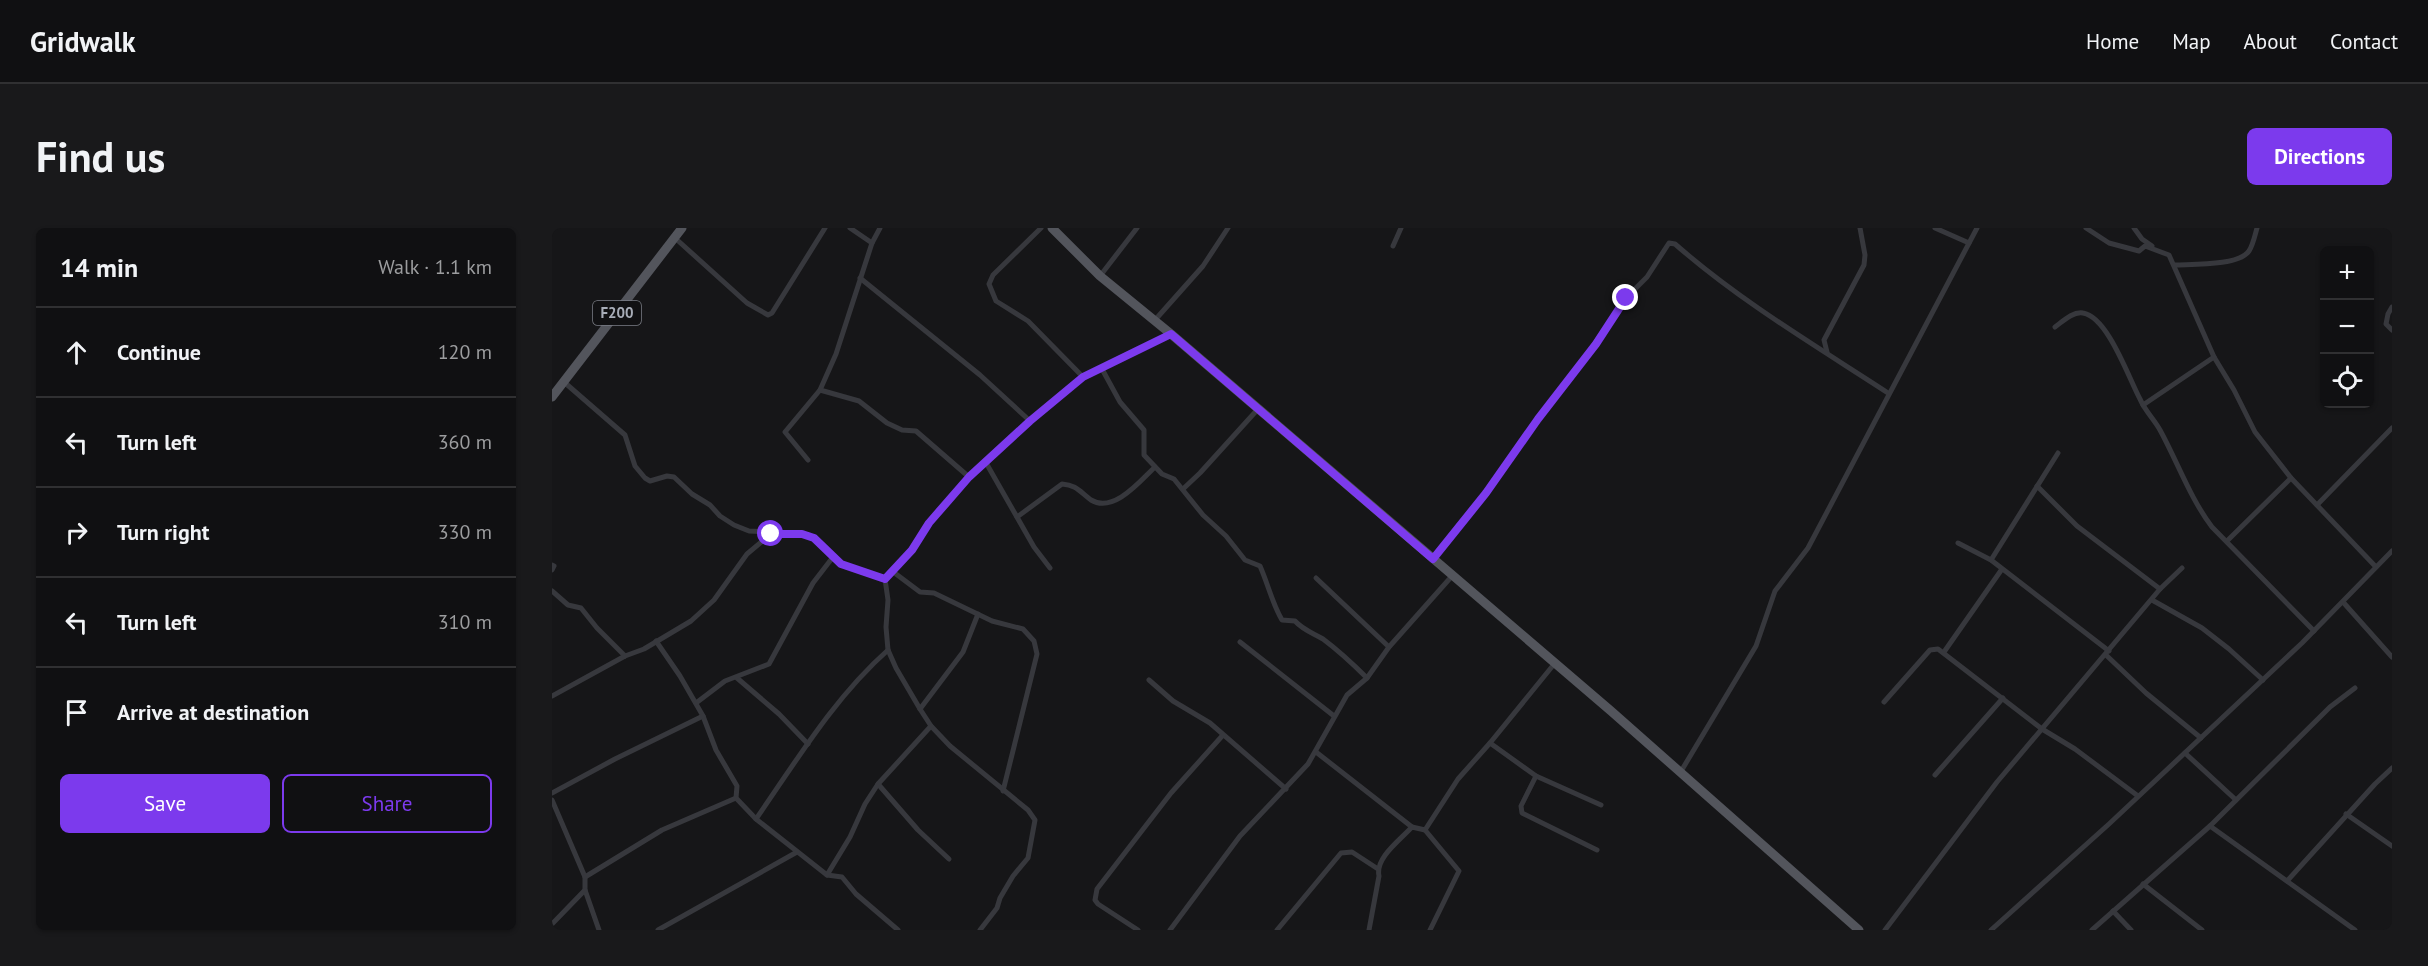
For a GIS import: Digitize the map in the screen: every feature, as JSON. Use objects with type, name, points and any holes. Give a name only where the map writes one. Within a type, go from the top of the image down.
[{"type":"main road","name":"F200","points":[[552,397],[682,228]]},
{"type":"main road","points":[[1052,228],[1100,276],[1155,320],[1555,663],[1741,824],[1854,928]]},
{"type":"street","points":[[675,238],[747,303],[768,315],[772,313],[825,228]]},
{"type":"street","points":[[850,228],[872,243]]},
{"type":"street","points":[[808,460],[784,432],[820,390],[836,354],[872,243],[880,228]]},
{"type":"street","points":[[1041,228],[993,275],[989,284],[996,301],[1028,321],[1083,377]]},
{"type":"street","points":[[1100,276],[1137,228]]},
{"type":"street","points":[[1155,320],[1203,266],[1228,228]]},
{"type":"street","points":[[1393,246],[1401,228]]},
{"type":"street","points":[[1827,354],[1824,340],[1864,265],[1865,255],[1860,228]]},
{"type":"street","points":[[1935,228],[1969,243]]},
{"type":"street","points":[[1680,773],[1756,646],[1775,591],[1808,548],[1977,228]]},
{"type":"street","points":[[2086,228],[2109,243],[2139,250],[2145,246],[2154,248]]},
{"type":"street","points":[[2134,228],[2142,239],[2169,255],[2175,265],[2214,357],[2255,432],[2291,478],[2376,567]]},
{"type":"street","points":[[2175,265],[2229,262],[2241,257],[2249,251],[2257,228]]},
{"type":"street","points":[[1433,559],[1486,493],[1538,419],[1569,381],[1626,298],[1647,277],[1669,243],[1675,244],[1710,274],[1888,393]]},
{"type":"street","points":[[860,278],[980,375],[1030,421]]},
{"type":"street","points":[[2392,307],[2386,324],[2392,330]]},
{"type":"street","points":[[2055,327],[2079,313],[2091,316],[2110,336],[2143,405],[2158,427],[2193,499],[2212,527],[2314,631]]},
{"type":"street","points":[[885,579],[912,550],[929,523],[969,477],[1030,421],[1083,377],[1150,342],[1171,334]]},
{"type":"street","points":[[2143,405],[2214,357]]},
{"type":"street","points":[[1102,369],[1120,402],[1144,430],[1144,455],[1162,474],[1174,479],[1203,515],[1226,536],[1245,560],[1260,566],[1269,586],[1274,607],[1282,620],[1295,621],[1303,629],[1321,638],[1344,655],[1367,678]]},
{"type":"street","points":[[563,382],[625,435],[635,466],[645,478],[650,481],[667,476],[674,477],[692,494],[710,504],[725,520],[749,531],[802,534],[814,538],[841,564],[885,579]]},
{"type":"street","points":[[820,390],[859,401],[887,423],[902,430],[916,431],[969,477]]},
{"type":"street","points":[[1183,489],[1200,474],[1258,409]]},
{"type":"street","points":[[2317,506],[2392,429]]},
{"type":"street","points":[[1991,560],[2058,453]]},
{"type":"street","points":[[986,461],[1017,518],[1050,568]]},
{"type":"street","points":[[1017,518],[1062,484],[1071,484],[1079,488],[1091,500],[1112,501],[1129,491],[1155,467]]},
{"type":"street","points":[[2227,541],[2291,478]]},
{"type":"street","points":[[2037,486],[2077,526],[2160,589]]},
{"type":"street","points":[[552,696],[656,641],[705,611],[747,554],[771,534]]},
{"type":"street","points":[[1959,543],[1991,560],[2108,653],[2146,693],[2201,738]]},
{"type":"street","points":[[1991,930],[2263,680],[2392,551]]},
{"type":"street","points":[[696,703],[725,681],[768,664],[813,583],[833,557]]},
{"type":"street","points":[[552,565],[554,566],[552,570]]},
{"type":"street","points":[[1885,930],[1997,782],[2160,589],[2182,568]]},
{"type":"street","points":[[1944,652],[2002,569]]},
{"type":"street","points":[[892,572],[916,590],[942,596],[992,621],[1023,629],[1034,641],[1037,654],[1003,791]]},
{"type":"street","points":[[1170,930],[1240,836],[1286,789],[1316,752],[1347,695],[1367,678],[1389,647],[1452,576]]},
{"type":"street","points":[[1316,578],[1389,647]]},
{"type":"street","points":[[885,579],[888,600],[886,627],[888,650],[896,669],[920,709],[931,726],[950,746],[1033,815],[1035,825],[1028,858],[1016,871],[1000,898],[997,908],[980,930]]},
{"type":"street","points":[[552,591],[568,605],[580,608],[625,656]]},
{"type":"street","points":[[2152,600],[2202,628],[2263,680]]},
{"type":"street","points":[[2343,602],[2392,657]]},
{"type":"street","points":[[920,709],[963,652],[978,614]]},
{"type":"street","points":[[656,641],[703,716],[716,750],[737,786],[736,798],[756,819],[827,875],[842,877],[856,894],[898,930]]},
{"type":"street","points":[[1240,642],[1334,716]]},
{"type":"street","points":[[1884,702],[1930,650],[1938,649],[2042,729],[2075,749],[2138,796]]},
{"type":"street","points":[[756,819],[808,744],[867,669],[888,650]]},
{"type":"street","points":[[1425,830],[1458,778],[1490,743],[1555,663]]},
{"type":"street","points":[[737,678],[808,744]]},
{"type":"street","points":[[1149,680],[1173,701],[1210,723],[1286,789]]},
{"type":"street","points":[[2092,930],[2210,826],[2330,707],[2355,688]]},
{"type":"street","points":[[1935,776],[2003,698]]},
{"type":"street","points":[[552,793],[623,754],[703,716]]},
{"type":"street","points":[[827,875],[878,784],[931,726]]},
{"type":"street","points":[[1138,930],[1098,904],[1095,900],[1096,889],[1171,793],[1223,735]]},
{"type":"street","points":[[1490,743],[1536,776],[1602,805]]},
{"type":"street","points":[[1316,752],[1412,827],[1425,830],[1459,871],[1430,930]]},
{"type":"street","points":[[2185,753],[2236,800]]},
{"type":"street","points":[[2287,881],[2346,814],[2392,768]]},
{"type":"street","points":[[1536,776],[1521,806],[1522,813],[1597,850]]},
{"type":"street","points":[[878,784],[918,830],[950,859]]},
{"type":"street","points":[[585,877],[662,830],[736,798]]},
{"type":"street","points":[[552,800],[585,877],[585,890],[599,930]]},
{"type":"street","points":[[2346,814],[2392,846]]},
{"type":"street","points":[[2210,826],[2355,930]]},
{"type":"street","points":[[1370,930],[1379,876],[1378,869],[1382,860],[1412,827]]},
{"type":"street","points":[[658,930],[797,852]]},
{"type":"street","points":[[1277,930],[1341,853],[1352,852],[1378,869]]},
{"type":"street","points":[[2143,884],[2202,930]]},
{"type":"street","points":[[552,924],[585,890]]},
{"type":"street","points":[[2113,911],[2131,930]]},
{"type":"route","points":[[771,534],[802,534],[814,538],[841,564],[885,579],[912,550],[929,523],[969,477],[1030,421],[1083,377],[1150,342],[1171,334],[1433,559],[1465,521],[1538,419],[1569,381],[1626,298]]}]
